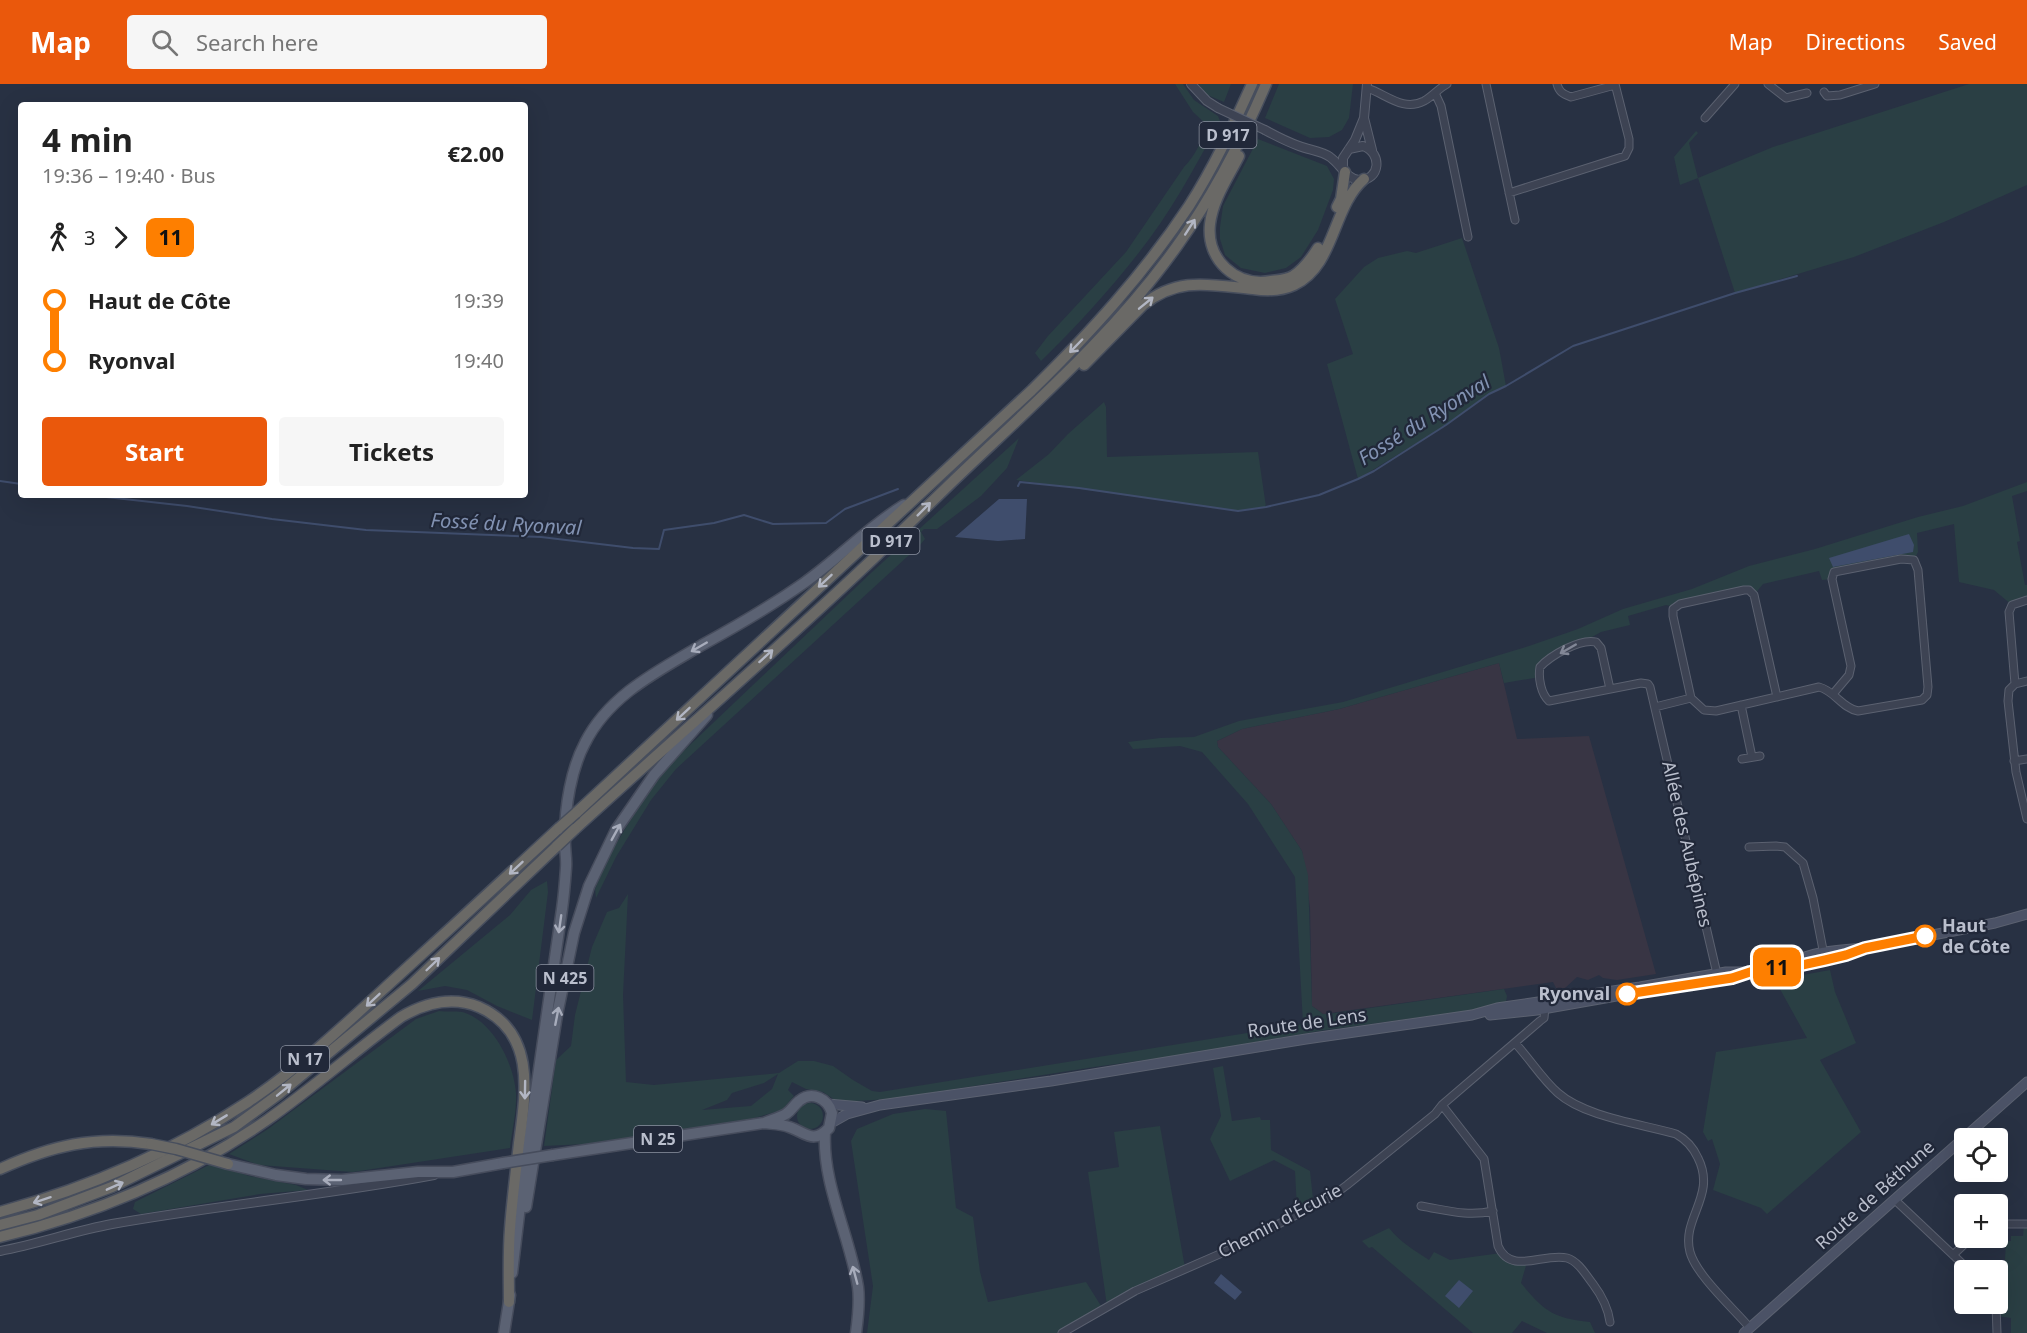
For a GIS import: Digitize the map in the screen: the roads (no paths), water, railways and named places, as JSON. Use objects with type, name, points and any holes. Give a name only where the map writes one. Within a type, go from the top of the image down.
[{"type":"highway","name":"D 917","points":[[559,828],[1070,352],[1133,283],[1171,232],[1202,185],[1229,135],[1252,84]]},
{"type":"highway","name":"D 917","points":[[557,846],[877,555],[949,484],[1057,384],[1109,328],[1177,247],[1203,207],[1241,139],[1266,84]]},
{"type":"highway","points":[[1273,84],[1260,115],[1215,202],[1210,238],[1215,255],[1222,265],[1236,277],[1257,282],[1284,280],[1296,274],[1312,258],[1341,199],[1344,170]]},
{"type":"highway","points":[[1057,384],[1078,370],[1152,297],[1168,289],[1198,284],[1264,291],[1284,288],[1300,281],[1319,261],[1347,199],[1364,179]]},
{"type":"highway","name":"N 17","points":[[0,1212],[58,1194],[127,1168],[196,1134],[249,1101],[344,1026],[559,828]]},
{"type":"highway","name":"N 17","points":[[0,1225],[38,1215],[112,1187],[234,1127],[279,1094],[412,984],[557,846]]},
{"type":"highway","points":[[0,1237],[33,1229],[101,1206],[171,1176],[214,1154],[266,1121],[414,1009],[438,1002],[464,1002],[487,1011],[505,1024],[517,1043],[524,1069],[524,1106],[510,1230],[509,1302]]},
{"type":"highway","points":[[0,1169],[36,1153],[79,1143],[115,1140],[176,1149],[228,1164]]},
{"type":"main road","name":"N 425","points":[[509,1302],[523,1181],[562,909],[569,799],[585,743],[608,709],[627,692],[802,584],[886,516],[914,499]]},
{"type":"main road","name":"N 425","points":[[504,1333],[531,1183],[557,1015],[574,933],[589,886],[616,830],[654,775],[723,695]]},
{"type":"main road","name":"Route de Lens","points":[[828,1127],[847,1114],[867,1108],[1051,1081],[1306,1039],[1472,1016],[1497,1008],[1545,1005],[1640,987],[1750,972],[1790,964],[1800,958],[1824,957],[1995,923],[2027,914]]},
{"type":"main road","name":"Route de Lens","points":[[1995,923],[2027,920]]},
{"type":"main road","name":"Route de Béthune","points":[[1747,1330],[2027,1082]]},
{"type":"main road","points":[[828,1127],[811,1137],[798,1130],[792,1120],[793,1109],[797,1102],[816,1096],[828,1104],[867,1108]]},
{"type":"main road","points":[[828,1104],[832,1113],[828,1127],[826,1163],[858,1286],[859,1314],[856,1333]]},
{"type":"main road","name":"N 25","points":[[453,1172],[764,1123],[793,1109]]},
{"type":"main road","name":"N 25","points":[[764,1123],[788,1126],[798,1130]]},
{"type":"main road","points":[[228,1164],[263,1173],[324,1180],[370,1178],[418,1172],[453,1172]]},
{"type":"street","points":[[1191,84],[1207,101],[1218,108],[1298,146],[1328,155],[1352,178],[1364,179],[1374,173],[1377,166],[1364,118],[1367,86],[1401,104],[1410,105],[1424,101],[1448,84]]},
{"type":"street","points":[[1486,84],[1515,220]]},
{"type":"street","points":[[1509,193],[1625,156],[1629,148],[1629,139],[1615,85],[1571,97],[1564,95],[1557,84]]},
{"type":"street","points":[[1705,118],[1735,84]]},
{"type":"street","points":[[1768,84],[1786,98],[1808,93]]},
{"type":"street","points":[[1824,92],[1827,96],[1840,95],[1875,84]]},
{"type":"street","points":[[1435,93],[1441,106],[1468,237]]},
{"type":"street","points":[[1344,170],[1343,158],[1364,118]]},
{"type":"street","points":[[1328,155],[1363,146],[1372,150]]},
{"type":"street","points":[[1777,697],[1754,595],[1749,590],[1680,604],[1673,609],[1691,698],[1708,711],[1741,705],[1777,697],[1820,687],[1833,694],[1849,709],[1858,711],[1918,702],[1925,698],[1928,687],[1916,562],[1911,559],[1834,572],[1832,579],[1851,666],[1849,675],[1833,694]]},
{"type":"street","points":[[2015,684],[2009,612],[2012,605],[2027,600]]},
{"type":"street","points":[[1586,641],[1596,642],[1601,648],[1610,689],[1549,701],[1544,695],[1540,668],[1573,645],[1586,641]]},
{"type":"street","points":[[2027,681],[2015,684],[2009,690],[2008,698],[2014,761],[2027,819]]},
{"type":"street","name":"Allée des Aubépines","points":[[1610,689],[1645,683],[1650,687],[1718,977]]},
{"type":"street","points":[[1655,707],[1691,698]]},
{"type":"street","points":[[1741,705],[1756,756],[1743,759]]},
{"type":"street","points":[[2014,761],[2027,759]]},
{"type":"street","points":[[1749,847],[1785,847],[1803,863],[1813,898],[1824,957]]},
{"type":"street","name":"Chemin d'Écurie","points":[[1062,1333],[1135,1291],[1222,1253],[1331,1197],[1434,1114],[1544,1018],[1545,1005]]},
{"type":"street","points":[[1515,1043],[1558,1093],[1575,1104],[1602,1115],[1676,1134],[1691,1146],[1704,1173],[1705,1186],[1689,1234],[1690,1252],[1704,1275],[1747,1330]]},
{"type":"street","points":[[1442,1105],[1484,1159],[1498,1246],[1506,1258],[1527,1262],[1559,1257],[1569,1259],[1582,1270],[1604,1298],[1610,1322]]},
{"type":"street","points":[[0,1251],[109,1225],[217,1207],[375,1186],[453,1172]]},
{"type":"street","points":[[1895,1200],[1958,1260]]},
{"type":"street","points":[[1420,1206],[1477,1215],[1493,1211]]},
{"type":"street","points":[[2008,1224],[2027,1224]]},
{"type":"street","points":[[1953,1255],[1960,1248]]},
{"type":"street","points":[[1996,1314],[1997,1333]]},
{"type":"water","points":[[999,499],[1027,499],[1025,539],[998,541],[955,537]]},
{"type":"water","points":[[1909,534],[1914,545],[1913,552],[1833,567],[1829,558]]},
{"type":"water","points":[[1221,1274],[1242,1292],[1235,1300],[1214,1283]]},
{"type":"water","points":[[1459,1280],[1473,1291],[1459,1308],[1445,1296]]},
{"type":"waterway","name":"Fossé du Ryonval","points":[[1018,486],[1020,482],[1079,488],[1238,511],[1319,495],[1374,471],[1446,425],[1489,394],[1573,346],[1735,293],[1797,276]]},
{"type":"waterway","name":"Fossé du Ryonval","points":[[0,481],[18,484]]},
{"type":"waterway","name":"Fossé du Ryonval","points":[[115,498],[366,530],[541,537],[659,549],[664,530],[714,523],[744,515],[773,524],[826,523],[845,509],[898,489]]},
{"type":"place","name":"Haut de Côte","points":[[1925,936]]},
{"type":"place","name":"Ryonval","points":[[1627,994]]}]
